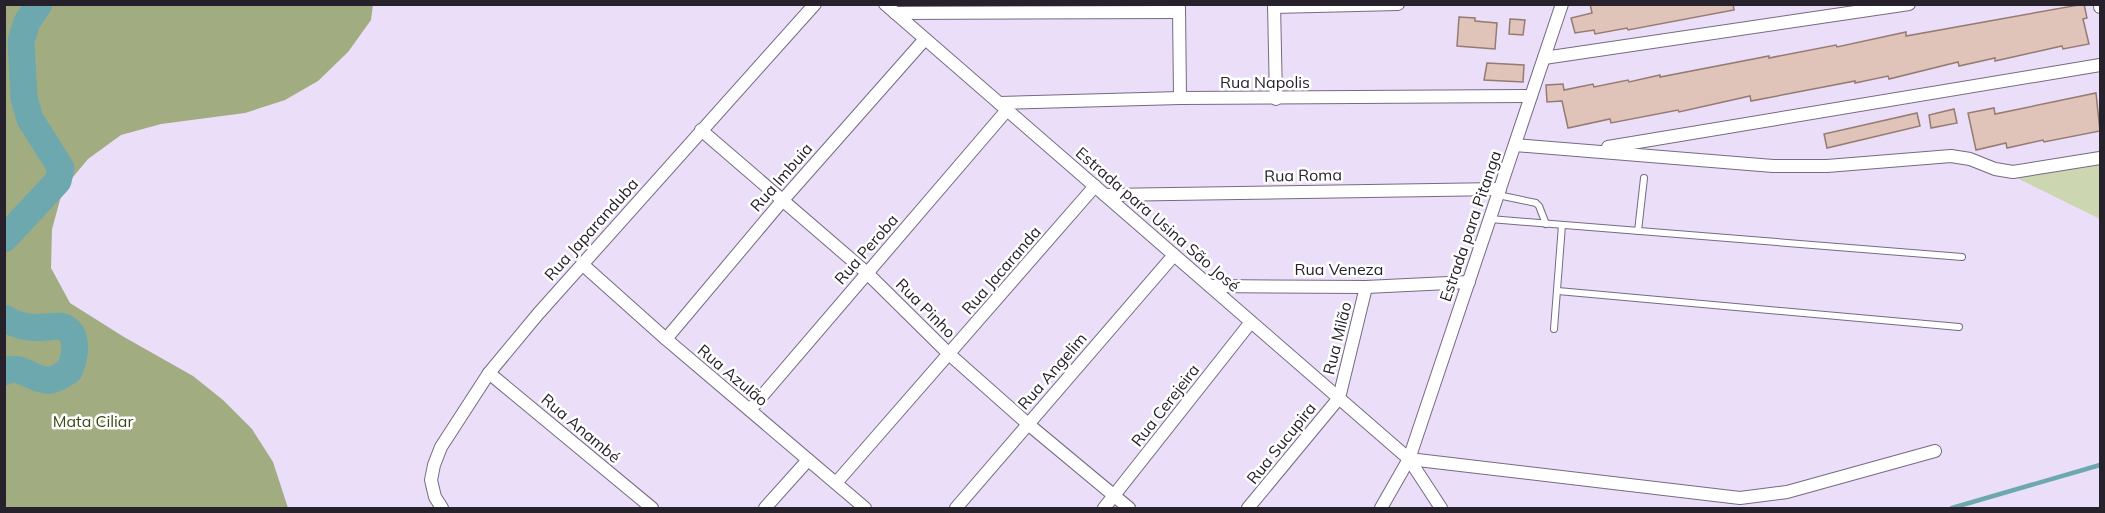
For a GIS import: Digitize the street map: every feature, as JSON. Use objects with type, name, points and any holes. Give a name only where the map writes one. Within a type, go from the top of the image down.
[{"type":"street","name":"Rua Japaranduba","points":[[442,508],[435,497],[431,480],[434,465],[441,447],[489,373],[582,264],[815,4]]},
{"type":"street","name":"Estrada para Usina São José","points":[[885,4],[1409,459],[1441,508]]},
{"type":"street","points":[[1276,99],[1274,6],[1398,4]]},
{"type":"street","name":"Estrada para Pitanga","points":[[1381,508],[1409,459],[1562,4]]},
{"type":"street","points":[[1544,58],[1909,4]]},
{"type":"street","points":[[895,13],[1179,8],[1180,98]]},
{"type":"street","name":"Rua Imbuia","points":[[666,339],[782,201],[925,39]]},
{"type":"street","points":[[1590,150],[2100,65]]},
{"type":"street","name":"Rua Napolis","points":[[1003,106],[1180,98],[1531,96]]},
{"type":"street","name":"Rua Peroba","points":[[750,410],[867,273],[1003,106]]},
{"type":"street","name":"Rua Pinho","points":[[701,130],[867,273],[949,354],[1028,424],[1129,508]]},
{"type":"street","points":[[1515,145],[1773,166],[1827,166],[1951,156],[1970,159],[1995,169],[2013,172],[2100,158]]},
{"type":"street","name":"Rua Jacaranda","points":[[836,483],[1095,186]]},
{"type":"street","name":"Rua Roma","points":[[1105,195],[1499,192]]},
{"type":"street","name":"Rua Angelim","points":[[956,508],[1174,255]]},
{"type":"street","name":"Rua Azulão","points":[[582,264],[666,339],[865,508]]},
{"type":"street","name":"Rua Veneza","points":[[1210,286],[1366,286],[1469,282]]},
{"type":"street","name":"Rua Milão","points":[[1339,398],[1366,286]]},
{"type":"street","name":"Rua Cerejeira","points":[[1104,508],[1251,322]]},
{"type":"street","name":"Rua Anambé","points":[[489,373],[652,508]]},
{"type":"street","name":"Rua Sucupira","points":[[1248,508],[1339,398]]},
{"type":"street","points":[[1409,459],[1740,498],[1787,492],[1935,451]]},
{"type":"street","points":[[765,508],[808,460]]},
{"type":"lane","points":[[1638,231],[1644,178]]},
{"type":"lane","points":[[1499,192],[1536,203],[1545,224]]},
{"type":"lane","points":[[1490,219],[1962,257]]},
{"type":"lane","points":[[1554,329],[1562,225]]},
{"type":"lane","points":[[1558,291],[1959,327]]},
{"type":"green space","name":"Mata Ciliar","points":[[4,5],[373,5],[371,20],[348,52],[318,81],[285,100],[245,113],[161,124],[121,135],[88,159],[63,189],[52,229],[51,268],[70,303],[193,376],[223,400],[252,429],[273,462],[288,508],[5,508]]},
{"type":"green space","points":[[2100,162],[2100,219],[2013,176]]},
{"type":"building","points":[[1590,4],[1733,4],[1734,10],[1628,30],[1627,28],[1595,34],[1594,30],[1575,33],[1571,18],[1592,13]]},
{"type":"building","points":[[2084,4],[2087,18],[2083,19],[2089,44],[2063,49],[2062,46],[1995,61],[1995,58],[1959,66],[1958,62],[1889,79],[1888,76],[1855,83],[1855,81],[1751,101],[1750,96],[1679,112],[1678,110],[1611,123],[1610,119],[1568,128],[1562,101],[1547,102],[1546,85],[1563,84],[1564,90],[1593,84],[1594,87],[1628,80],[1629,82],[1769,56],[1769,58],[1836,45],[1837,47],[1906,32],[1906,36]]},
{"type":"building","points":[[1459,17],[1497,23],[1495,49],[1457,46]]},
{"type":"building","points":[[1510,19],[1525,20],[1523,35],[1509,34]]},
{"type":"building","points":[[1487,63],[1524,65],[1523,82],[1484,80]]},
{"type":"building","points":[[2096,93],[2100,131],[2007,148],[2006,143],[1976,150],[1968,113],[1994,108],[1995,114]]},
{"type":"building","points":[[1954,109],[1957,123],[1931,128],[1929,115]]},
{"type":"building","points":[[1917,113],[1920,126],[1827,148],[1824,134]]},
{"type":"waterway","points":[[4,239],[58,181],[61,168],[30,119],[24,98],[21,41],[27,22],[39,4]]},
{"type":"waterway","points":[[4,318],[29,327],[60,326],[71,333],[75,346],[69,371],[56,379],[44,380],[16,369],[4,372]]},
{"type":"waterway","points":[[1952,508],[2100,465]]}]
